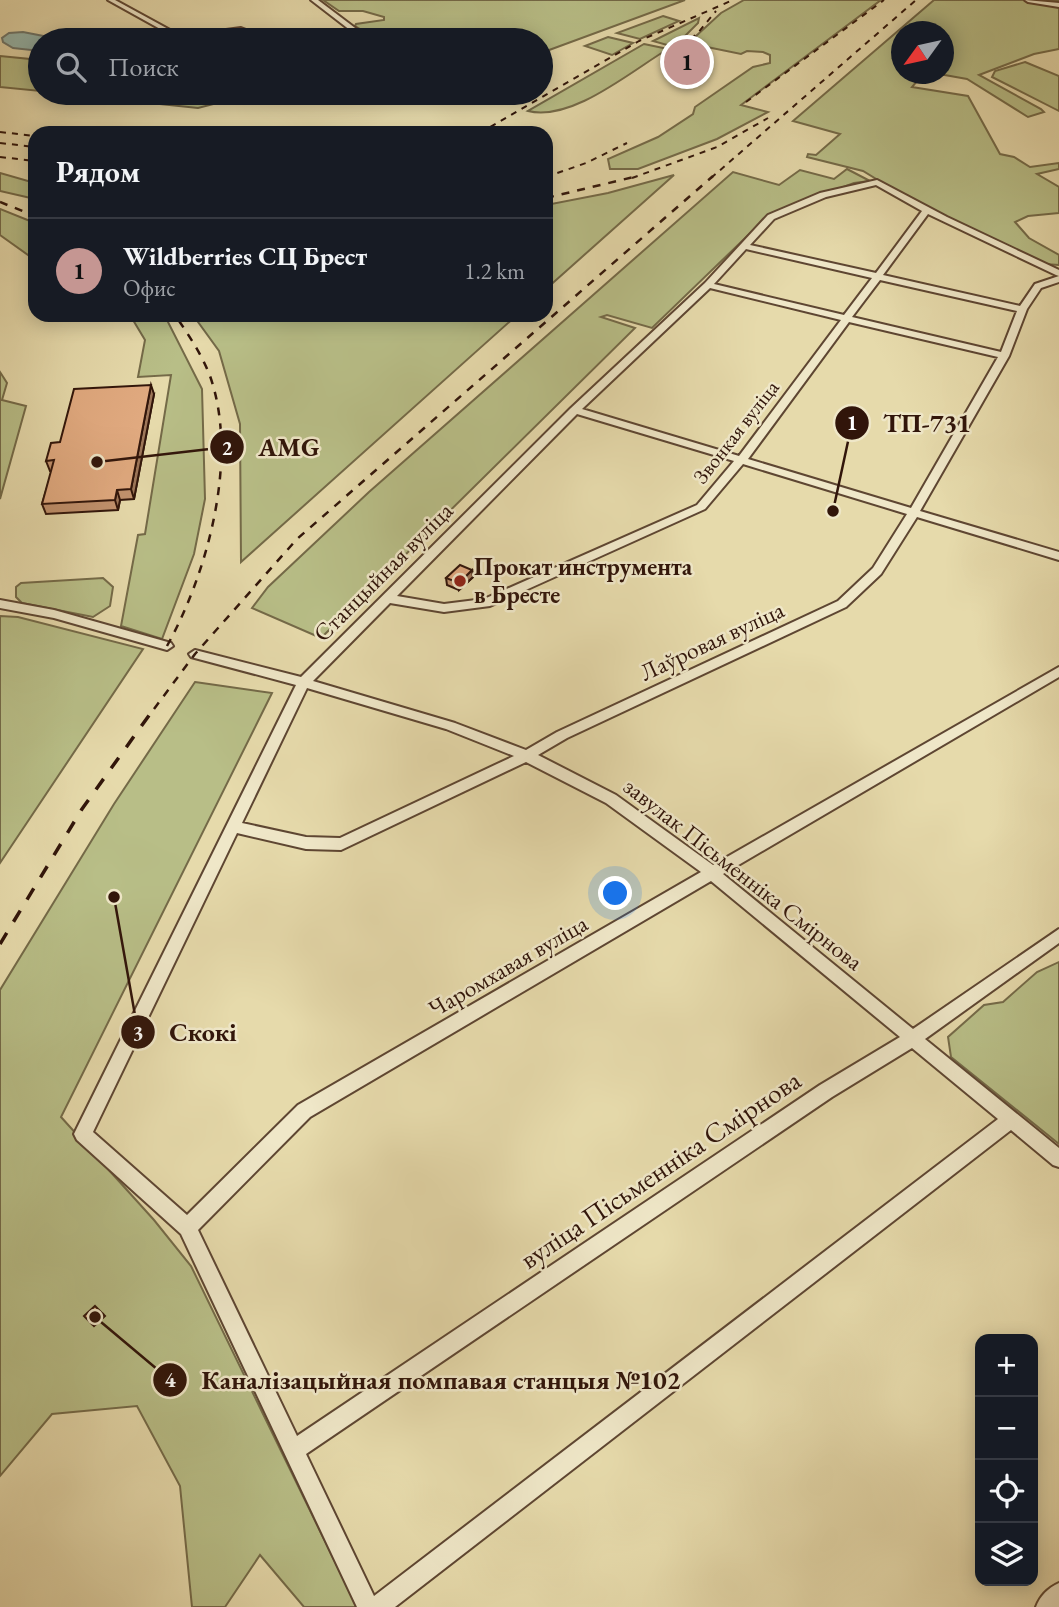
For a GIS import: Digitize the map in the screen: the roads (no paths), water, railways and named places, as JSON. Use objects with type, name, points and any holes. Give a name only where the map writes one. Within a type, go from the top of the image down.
[{"type":"street","points":[[111,0],[162,28]]},
{"type":"street","points":[[314,0],[341,18],[349,28]]},
{"type":"street","points":[[1028,0],[1059,5]]},
{"type":"street","name":"Станцыйная вуліца","points":[[187,1228],[83,1134],[303,682],[575,410],[708,285],[771,217],[823,195],[877,182],[927,211]]},
{"type":"street","points":[[927,211],[1059,273]]},
{"type":"street","name":"Звонкая вуліца","points":[[386,598],[443,608],[486,603],[701,507],[742,459],[927,211]]},
{"type":"street","points":[[743,246],[1022,309]]},
{"type":"street","name":"Лаўровая вуліца","points":[[233,826],[306,843],[341,844],[528,755],[562,735],[842,604],[877,571],[914,512],[1004,356],[1022,309],[1038,286],[1059,279]]},
{"type":"street","points":[[708,285],[1004,356]]},
{"type":"street","points":[[575,410],[1059,556]]},
{"type":"street","points":[[0,604],[54,614],[167,646]]},
{"type":"street","name":"завулак Пісьменніка Смірнова","points":[[195,654],[303,682],[463,729],[528,755],[597,790],[661,833],[712,873],[1059,1159]]},
{"type":"street","name":"Чаромхавая вуліца","points":[[187,1228],[304,1111],[1059,671]]},
{"type":"street","name":"вуліца Пісьменніка Смірнова","points":[[293,1451],[826,1091],[913,1038],[1059,935]]},
{"type":"street","points":[[377,1607],[1013,1119]]},
{"type":"street","points":[[187,1228],[368,1607]]},
{"type":"street","points":[[1046,1607],[1059,1594]]},
{"type":"water","points":[[9,33],[28,33],[28,50],[13,48],[3,42],[2,38]]},
{"type":"railway","points":[[553,91],[639,41],[733,0]]},
{"type":"railway","points":[[746,102],[884,0]]},
{"type":"railway","points":[[711,178],[916,0]]},
{"type":"railway","points":[[671,53],[697,34],[716,11]]},
{"type":"railway","points":[[492,126],[528,105]]},
{"type":"railway","points":[[637,176],[717,147],[768,118]]},
{"type":"railway","points":[[0,132],[28,135]]},
{"type":"railway","points":[[0,143],[28,146]]},
{"type":"railway","points":[[553,175],[586,163],[627,143]]},
{"type":"railway","points":[[0,157],[28,160]]},
{"type":"railway","points":[[553,196],[637,176]]},
{"type":"railway","points":[[632,178],[637,176]]},
{"type":"railway","points":[[553,316],[713,176]]},
{"type":"railway","points":[[0,202],[28,213]]},
{"type":"railway","points":[[167,646],[182,617],[206,550],[220,478],[218,408],[210,376],[179,322]]},
{"type":"railway","points":[[154,709],[195,654],[297,539],[546,322]]},
{"type":"railway","points":[[0,944],[82,809],[155,707]]},
{"type":"place","name":"Wildberries СЦ Брест","points":[[687,62]]},
{"type":"place","name":"AMG","points":[[97,462]]},
{"type":"place","name":"ТП-731","points":[[833,511]]},
{"type":"place","name":"Прокат инструмента в Бресте","points":[[460,581]]},
{"type":"place","name":"Скокі","points":[[114,897]]},
{"type":"place","name":"Каналізацыйная помпавая станцыя №102","points":[[95,1317]]}]
